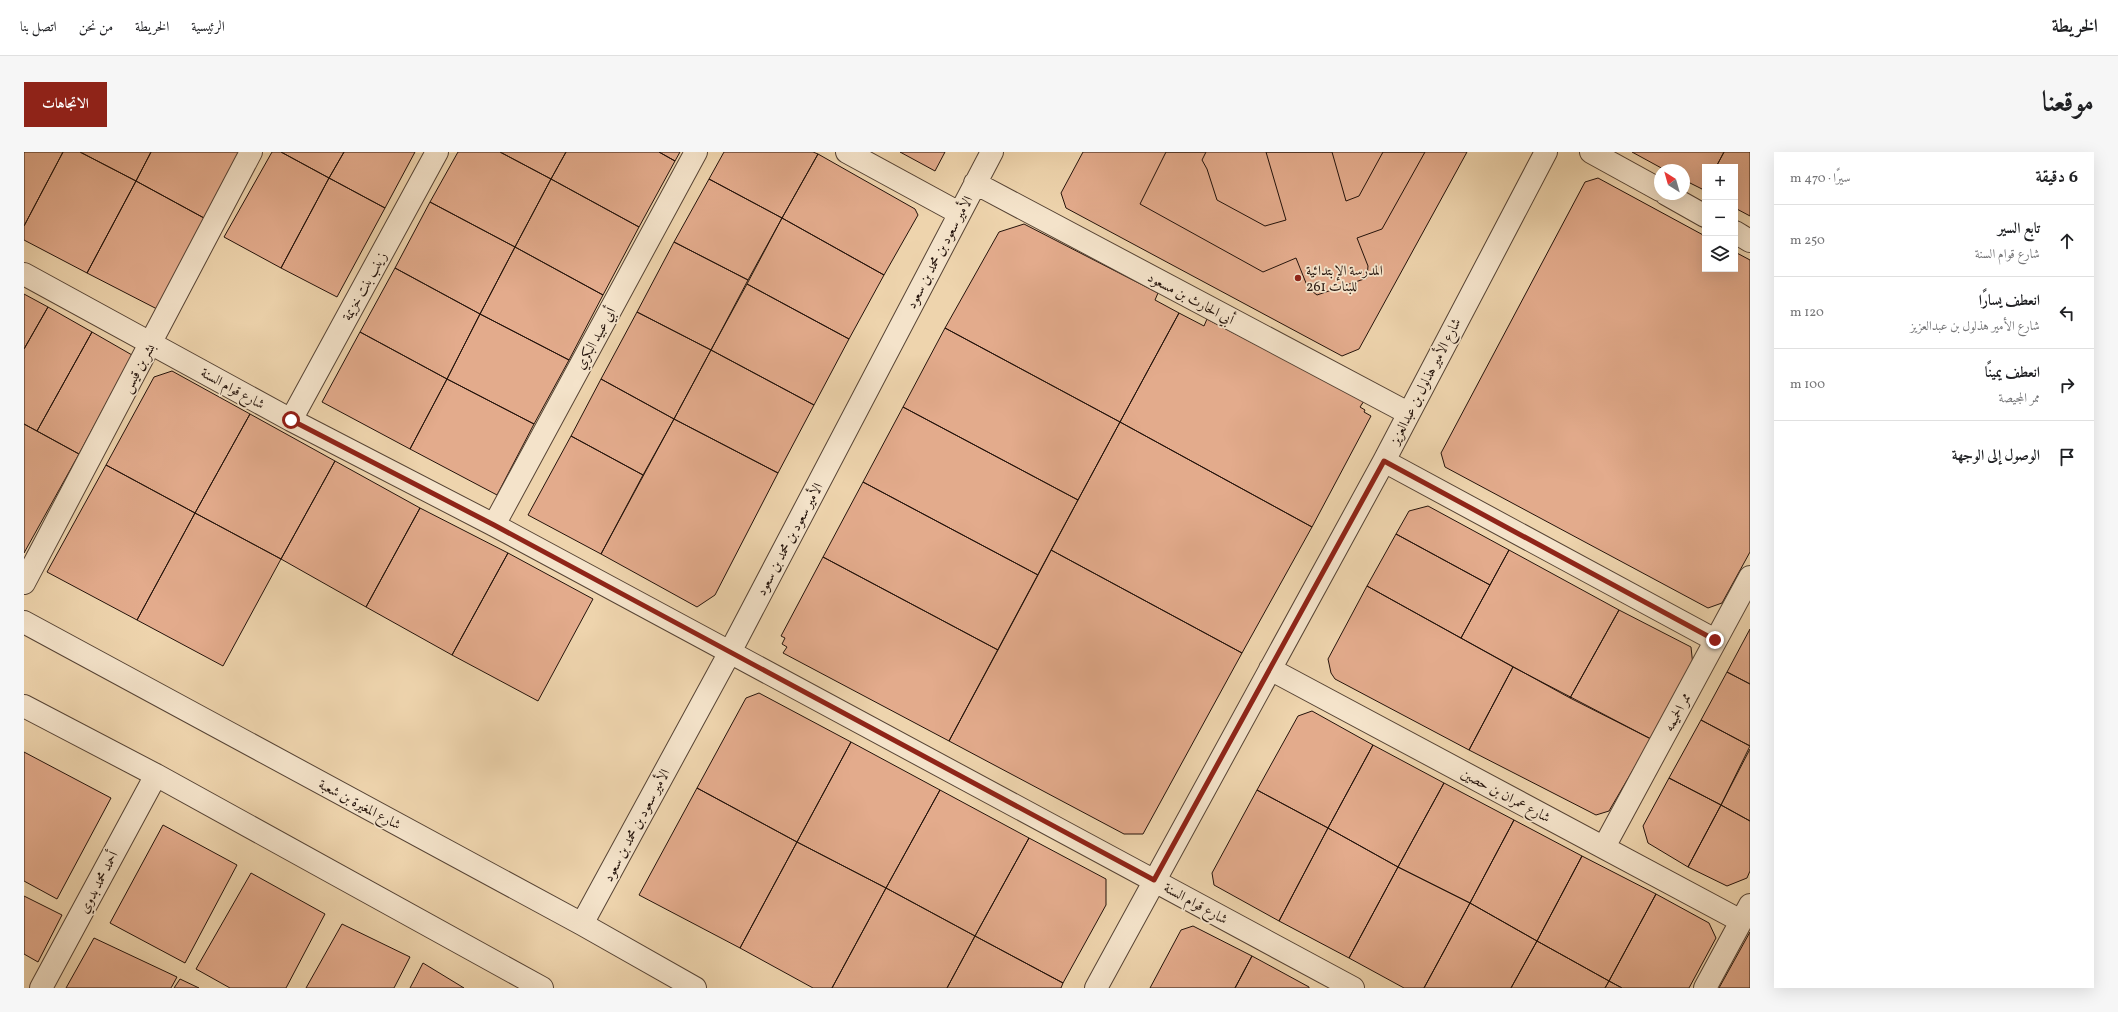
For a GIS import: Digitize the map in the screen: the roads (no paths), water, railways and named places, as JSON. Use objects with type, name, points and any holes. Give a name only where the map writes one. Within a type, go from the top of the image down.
[{"type":"street","name":"بشر بن قيس","points":[[24,583],[152,343],[251,152]]},
{"type":"street","name":"زينب بنت خزيمة","points":[[291,420],[437,152]]},
{"type":"street","name":"أبي عبيد البكري","points":[[494,525],[696,152]]},
{"type":"street","points":[[847,152],[959,213]]},
{"type":"street","name":"الأمير سعود بن محمد بن سعود","points":[[582,924],[730,652],[992,152]]},
{"type":"street","name":"شارع الأمير هذلول بن عبدالعزيز","points":[[1096,988],[1384,461],[1546,152]]},
{"type":"street","points":[[1592,152],[1654,187]]},
{"type":"street","name":"أبي الحارث بن مسعود","points":[[975,183],[1408,414]]},
{"type":"street","points":[[1677,200],[1702,214]]},
{"type":"street","points":[[1738,234],[1750,241]]},
{"type":"street","name":"شارع قوام السنة","points":[[24,274],[291,420],[494,525],[1353,988]]},
{"type":"street","points":[[1384,461],[1715,640]]},
{"type":"street","name":"ممر الحميمه","points":[[1604,847],[1750,577]]},
{"type":"street","name":"شارع المغيرة بن شعبة","points":[[24,622],[582,924],[695,988]]},
{"type":"street","name":"شارع عمران بن حصين","points":[[1270,669],[1604,847],[1745,913]]},
{"type":"street","points":[[24,706],[156,775],[542,988]]},
{"type":"street","name":"أحمد محمد بدوي","points":[[41,988],[156,775]]},
{"type":"street","points":[[1705,988],[1745,913]]},
{"type":"place","name":"المدرسة الإبتدائية 261 للبنات","points":[[1298,278]]}]
